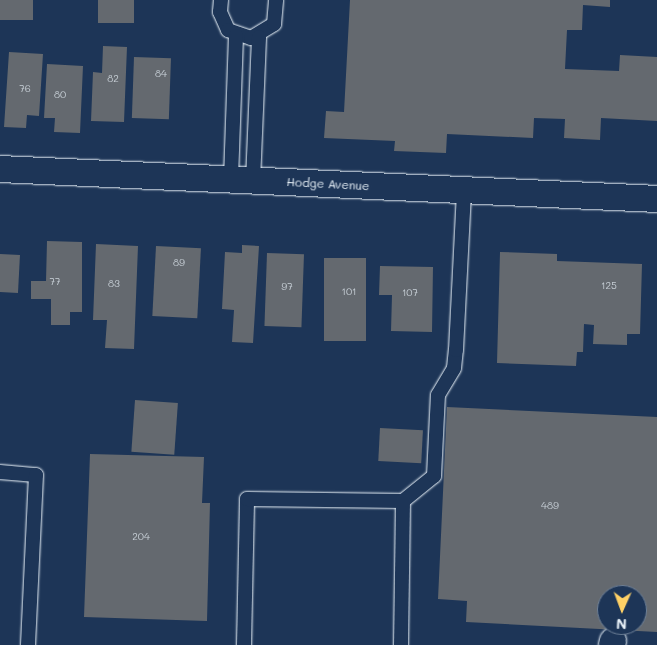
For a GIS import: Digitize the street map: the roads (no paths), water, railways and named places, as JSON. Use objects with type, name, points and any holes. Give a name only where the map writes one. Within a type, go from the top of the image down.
[{"type":"street","name":"Hodge Avenue","points":[[0,169],[657,199]]},
{"type":"lane","points":[[222,0],[222,22],[236,36],[258,37],[274,24],[276,0]]},
{"type":"lane","points":[[236,36],[242,180]]},
{"type":"lane","points":[[242,180],[258,37]]},
{"type":"lane","points":[[244,645],[246,499],[403,501],[434,476],[438,395],[454,368],[456,350],[464,190]]},
{"type":"lane","points":[[0,472],[36,475],[28,645]]},
{"type":"lane","points":[[401,645],[403,501]]}]
